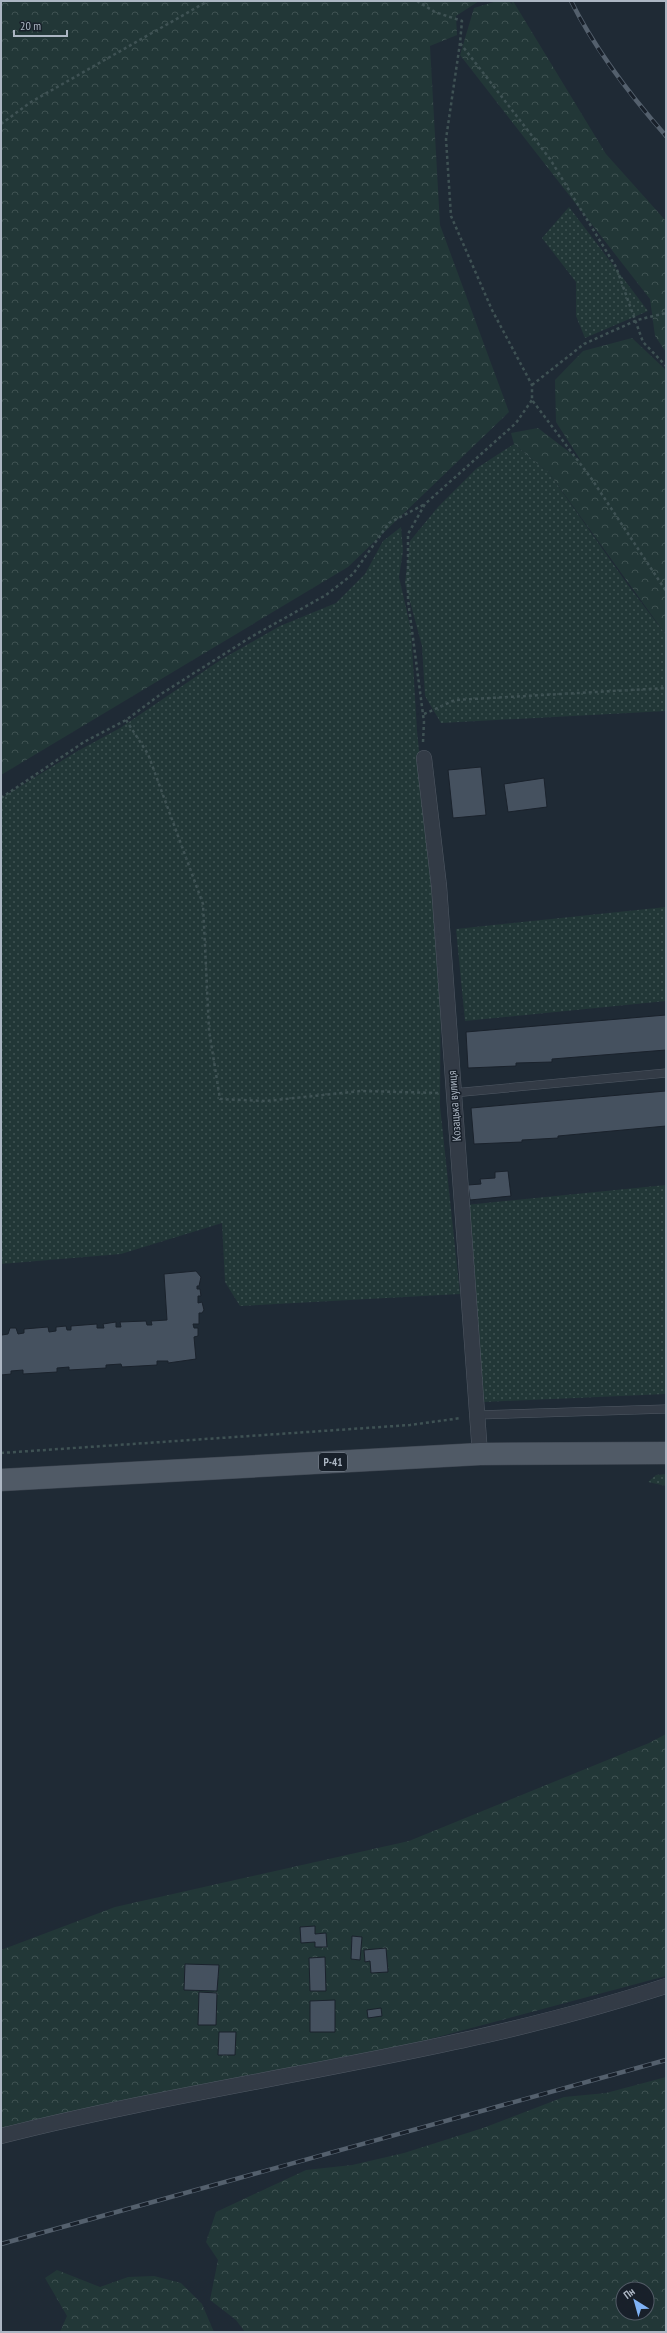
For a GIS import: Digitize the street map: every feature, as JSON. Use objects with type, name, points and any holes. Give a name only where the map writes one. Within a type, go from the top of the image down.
[{"type":"main road","name":"Р-41","points":[[1,1480],[480,1454],[666,1453]]},
{"type":"street","name":"Козацька вулиця","points":[[424,758],[439,886],[480,1454]]},
{"type":"street","points":[[1,2136],[68,2119],[450,2044],[597,2009],[666,1986]]},
{"type":"lane","points":[[453,1093],[666,1073]]},
{"type":"lane","points":[[476,1415],[614,1409],[666,1409]]},
{"type":"path","points":[[1,124],[32,102],[208,1]]},
{"type":"path","points":[[1,798],[84,742],[126,720],[161,694],[251,637],[326,595],[353,574],[389,523],[425,504],[516,423],[532,400],[532,385],[492,310],[451,216],[446,139],[462,21],[435,12],[417,1]]},
{"type":"path","points":[[460,43],[550,159],[616,267],[643,342],[666,366]]},
{"type":"path","points":[[532,385],[584,344],[636,320],[666,313]]},
{"type":"path","points":[[532,400],[591,478],[666,591]]},
{"type":"path","points":[[424,758],[424,714],[408,600],[408,534],[425,504]]},
{"type":"path","points":[[424,714],[455,700],[666,688]]},
{"type":"path","points":[[126,720],[148,754],[203,904],[209,1030],[220,1099],[266,1101],[361,1091],[453,1093]]},
{"type":"path","points":[[1,1453],[410,1425],[476,1415]]},
{"type":"green space","points":[[1,1],[479,1],[456,16],[457,35],[430,46],[440,225],[509,412],[348,567],[1,775]]},
{"type":"green space","points":[[497,1],[509,1],[513,5],[511,1],[513,1],[606,154],[666,221],[666,352],[655,336],[650,299],[460,55],[474,8]]},
{"type":"green space","points":[[569,207],[648,311],[585,338],[576,316],[576,282],[542,238]]},
{"type":"green space","points":[[632,338],[666,370],[666,635],[549,473],[514,444],[511,433],[538,428],[581,461],[556,422],[555,380],[583,351]]},
{"type":"green space","points":[[514,444],[549,473],[628,585],[666,635],[666,711],[441,723],[425,696],[422,646],[405,583],[410,541],[438,507],[477,468]]},
{"type":"green space","points":[[401,527],[403,551],[399,577],[411,630],[417,731],[441,964],[440,1106],[460,1294],[240,1306],[225,1282],[222,1223],[121,1254],[1,1264],[1,798],[76,752],[120,728],[222,659],[280,626],[336,603],[365,574],[383,541]]},
{"type":"green space","points":[[666,907],[666,1001],[465,1021],[456,929]]},
{"type":"green space","points":[[666,1185],[666,1394],[484,1402],[466,1205]]},
{"type":"green space","points":[[666,1474],[666,1486],[648,1482],[656,1475]]},
{"type":"green space","points":[[666,1734],[666,1976],[374,2054],[1,2132],[1,1950],[115,1907],[409,1841],[649,1743]]},
{"type":"green space","points":[[666,2077],[666,2332],[245,2332],[236,2320],[210,2300],[218,2260],[206,2242],[216,2212],[306,2170],[352,2165],[404,2153],[483,2128],[564,2097],[606,2093]]},
{"type":"green space","points":[[57,2270],[100,2287],[128,2277],[154,2276],[181,2283],[202,2304],[214,2332],[60,2332],[67,2316],[45,2278]]},
{"type":"building","points":[[481,767],[486,815],[453,818],[448,770]]},
{"type":"building","points":[[544,778],[547,807],[508,812],[504,784]]},
{"type":"building","points":[[666,1015],[666,1050],[552,1059],[552,1062],[516,1063],[516,1066],[468,1068],[466,1032]]},
{"type":"building","points":[[666,1091],[666,1126],[558,1136],[558,1138],[522,1140],[522,1142],[474,1144],[471,1108]]},
{"type":"building","points":[[508,1171],[511,1196],[470,1200],[468,1185],[481,1184],[480,1179],[495,1178],[495,1172]]},
{"type":"building","points":[[196,1271],[201,1277],[199,1286],[197,1286],[197,1289],[200,1289],[201,1296],[198,1296],[198,1303],[202,1302],[204,1310],[202,1313],[199,1313],[199,1324],[193,1324],[194,1328],[198,1328],[198,1336],[194,1337],[196,1359],[168,1363],[168,1361],[157,1361],[157,1365],[122,1367],[121,1364],[106,1365],[106,1368],[69,1370],[69,1367],[57,1368],[57,1372],[23,1374],[23,1370],[11,1371],[11,1374],[1,1375],[1,1330],[2,1335],[8,1334],[10,1328],[16,1328],[18,1334],[24,1333],[24,1329],[48,1327],[49,1332],[56,1331],[56,1327],[66,1326],[67,1330],[71,1330],[71,1326],[97,1324],[97,1328],[104,1328],[103,1324],[116,1322],[116,1327],[121,1327],[120,1322],[146,1321],[147,1325],[152,1325],[151,1321],[167,1320],[164,1274]]},
{"type":"building","points":[[315,1926],[315,1934],[326,1933],[327,1947],[315,1947],[315,1942],[301,1943],[300,1927]]},
{"type":"building","points":[[352,1936],[362,1937],[360,1960],[351,1959]]},
{"type":"building","points":[[386,1948],[388,1972],[371,1973],[370,1961],[365,1962],[364,1950]]},
{"type":"building","points":[[325,1957],[326,1991],[310,1991],[309,1958]]},
{"type":"building","points":[[185,1964],[219,1965],[217,1991],[184,1990]]},
{"type":"building","points":[[199,1992],[217,1993],[216,2025],[198,2025]]},
{"type":"building","points":[[335,2000],[335,2032],[310,2032],[310,2001]]},
{"type":"building","points":[[381,2008],[382,2016],[368,2018],[367,2010]]},
{"type":"building","points":[[219,2032],[236,2032],[235,2055],[218,2055]]},
{"type":"railway","points":[[571,1],[591,37],[614,72],[639,105],[666,136]]},
{"type":"railway","points":[[1,2244],[666,2060]]}]
